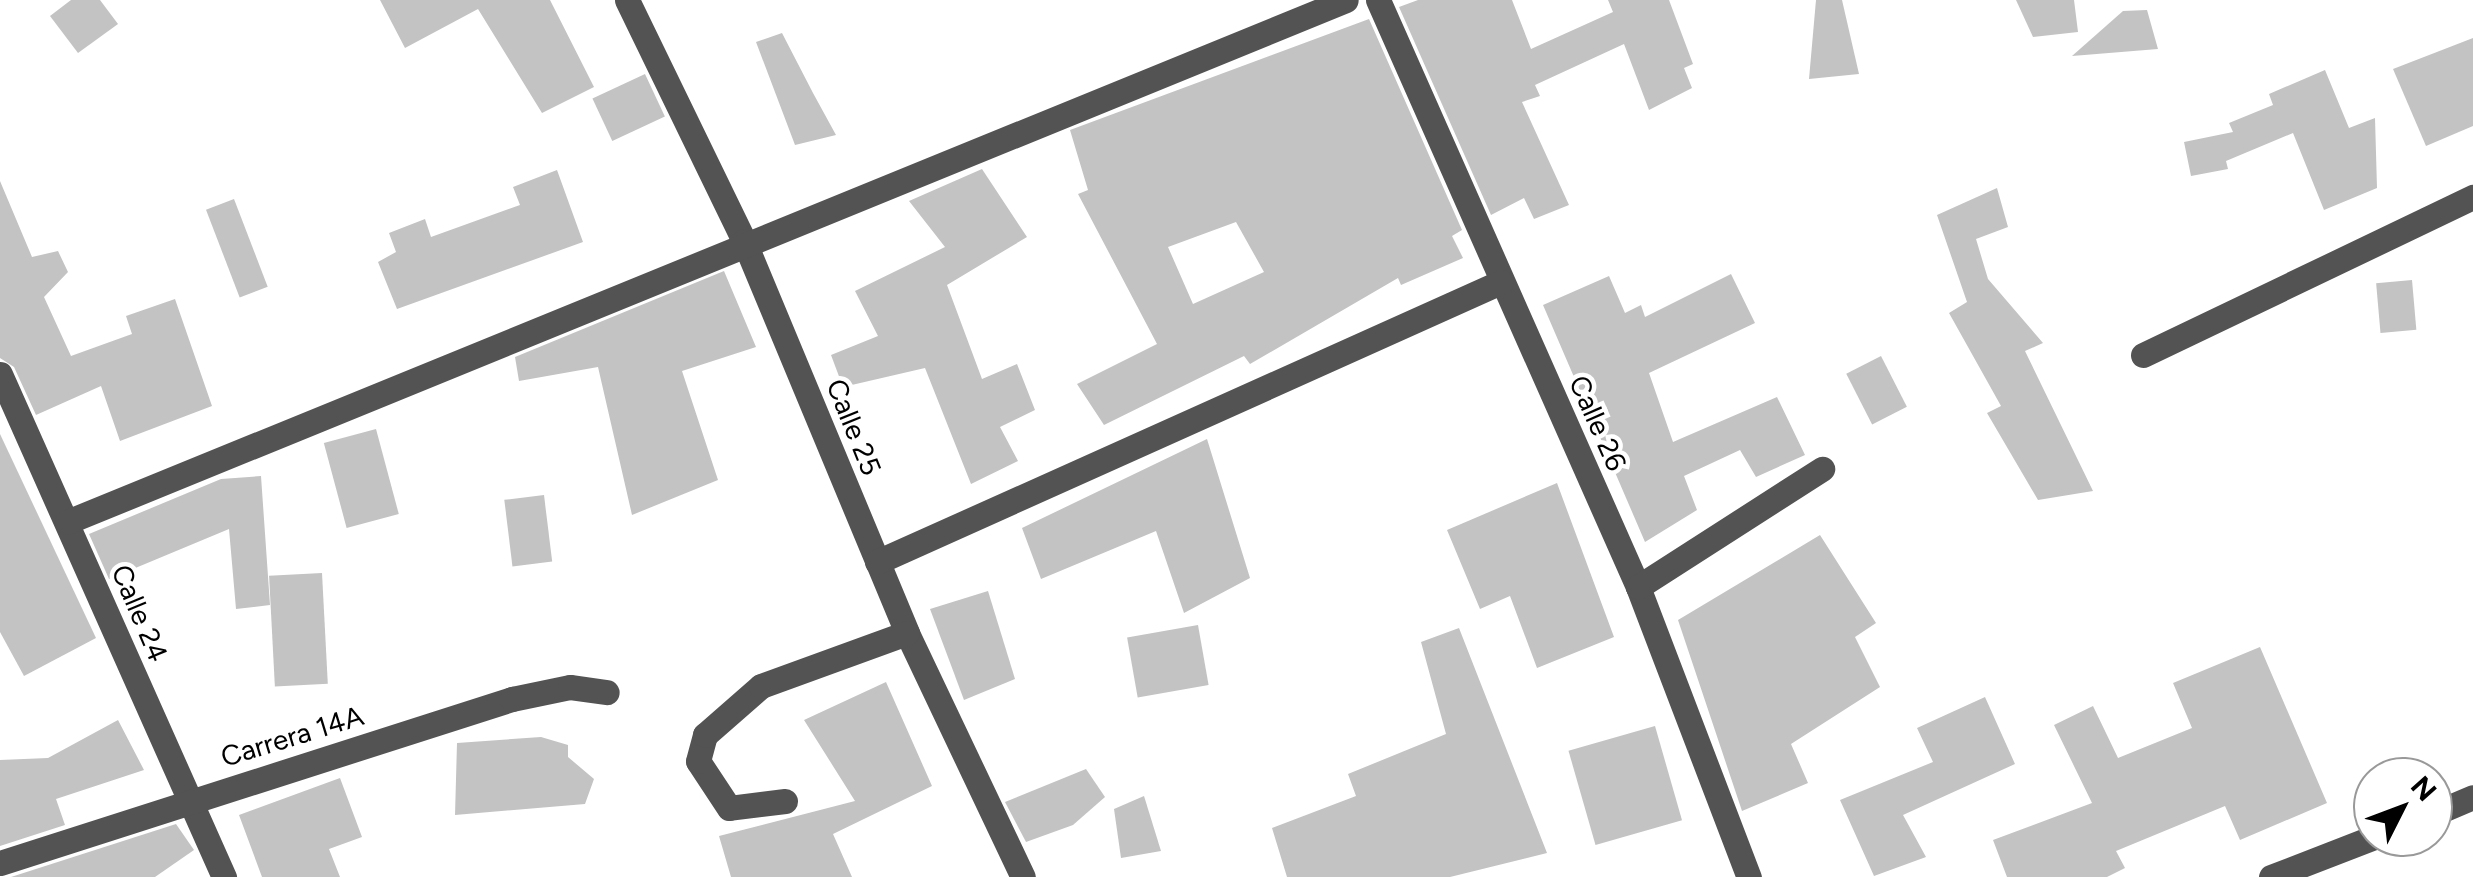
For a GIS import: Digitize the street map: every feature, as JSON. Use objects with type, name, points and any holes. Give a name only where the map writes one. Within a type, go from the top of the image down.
[{"type":"street","name":"Calle 25","points":[[627,0],[744,240],[908,633],[1023,877]]},
{"type":"street","points":[[68,522],[744,240],[1346,0]]},
{"type":"street","name":"Calle 26","points":[[1378,0],[1638,588],[1749,877]]},
{"type":"street","points":[[2143,355],[2471,207]]},
{"type":"street","points":[[877,562],[1501,282]]},
{"type":"street","name":"Calle 24","points":[[0,374],[224,877]]},
{"type":"street","points":[[1638,588],[1822,469]]},
{"type":"street","points":[[785,801],[729,808],[698,760],[705,736],[761,686],[908,633]]},
{"type":"street","name":"Carrera 14A","points":[[0,864],[188,800],[542,691],[607,692]]},
{"type":"street","points":[[2271,877],[2353,845]]},
{"type":"building","points":[[71,0],[100,0],[118,24],[78,53],[50,16]]},
{"type":"building","points":[[380,0],[550,0],[594,87],[542,113],[478,9],[405,48]]},
{"type":"building","points":[[1418,0],[1512,0],[1531,49],[1613,12],[1608,0],[1669,0],[1693,64],[1684,68],[1692,88],[1649,110],[1624,44],[1535,85],[1540,96],[1522,102],[1569,205],[1534,219],[1524,198],[1491,215],[1399,7]]},
{"type":"building","points":[[1816,0],[1842,0],[1859,74],[1809,79]]},
{"type":"building","points":[[2016,0],[2074,0],[2078,32],[2033,37]]},
{"type":"building","points":[[2147,10],[2158,49],[2072,56],[2123,11]]},
{"type":"building","points":[[1369,19],[1462,230],[1452,236],[1463,258],[1401,285],[1398,278],[1250,364],[1244,356],[1104,425],[1077,384],[1157,344],[1078,194],[1088,190],[1070,130]],"holes":[[[1236,222],[1264,272],[1193,304],[1168,247]]]},
{"type":"building","points":[[782,33],[836,135],[795,145],[756,42]]},
{"type":"building","points":[[2473,38],[2473,126],[2426,146],[2393,69]]},
{"type":"building","points":[[2325,70],[2349,128],[2375,118],[2377,188],[2324,210],[2293,133],[2226,161],[2228,169],[2191,176],[2184,142],[2233,132],[2229,123],[2273,105],[2269,94]]},
{"type":"building","points":[[645,74],[665,117],[612,141],[592,99]]},
{"type":"building","points":[[982,169],[1027,237],[947,285],[982,379],[1017,364],[1035,410],[1000,427],[1018,461],[971,484],[925,368],[843,387],[831,355],[878,336],[855,291],[945,247],[909,201]]},
{"type":"building","points":[[557,170],[583,242],[397,309],[378,262],[396,252],[389,233],[425,219],[431,237],[520,205],[513,187]]},
{"type":"building","points":[[0,181],[32,257],[58,251],[68,272],[44,297],[71,356],[132,334],[126,316],[175,299],[212,406],[120,441],[101,386],[36,415],[14,367],[0,358]]},
{"type":"building","points":[[1997,188],[2008,227],[1976,239],[1988,279],[2043,343],[2025,351],[2093,491],[2038,500],[1987,413],[2001,406],[1949,313],[1967,302],[1937,215]]},
{"type":"building","points":[[234,199],[268,287],[240,298],[206,210]]},
{"type":"building","points":[[724,271],[756,347],[682,371],[718,480],[632,515],[598,367],[519,381],[515,357]]},
{"type":"building","points":[[1731,274],[1755,323],[1649,373],[1673,442],[1777,397],[1805,455],[1756,477],[1740,450],[1684,476],[1697,510],[1645,542],[1543,305],[1609,276],[1625,313],[1641,305],[1645,317]]},
{"type":"building","points":[[2412,280],[2416,330],[2380,333],[2376,283]]},
{"type":"building","points":[[1881,356],[1907,407],[1872,424],[1846,374]]},
{"type":"building","points":[[376,429],[399,514],[347,528],[324,443]]},
{"type":"building","points":[[0,434],[96,638],[24,676],[0,632]]},
{"type":"building","points":[[1207,439],[1250,578],[1184,613],[1156,531],[1041,579],[1022,528]]},
{"type":"building","points":[[261,476],[270,605],[236,609],[229,529],[109,579],[89,534],[221,479]]},
{"type":"building","points":[[1557,483],[1614,637],[1537,668],[1510,596],[1480,609],[1447,530]]},
{"type":"building","points":[[544,495],[552,562],[512,566],[504,500]]},
{"type":"building","points":[[1820,535],[1876,623],[1855,637],[1880,687],[1791,744],[1808,783],[1742,811],[1678,620]]},
{"type":"building","points":[[322,573],[328,684],[275,687],[269,576]]},
{"type":"building","points":[[988,591],[1015,679],[964,700],[930,609]]},
{"type":"building","points":[[1198,625],[1209,685],[1138,698],[1127,638]]},
{"type":"building","points":[[1459,628],[1547,853],[1450,877],[1287,877],[1272,828],[1356,796],[1348,774],[1446,734],[1421,642]]},
{"type":"building","points":[[2260,647],[2327,803],[2240,840],[2225,806],[2116,851],[2125,868],[2107,877],[2007,877],[1993,840],[2092,803],[2054,725],[2093,706],[2118,758],[2192,728],[2173,683]]},
{"type":"building","points":[[886,682],[932,786],[833,834],[852,877],[731,877],[719,836],[855,801],[804,720]]},
{"type":"building","points":[[1985,697],[2015,764],[1903,815],[1926,857],[1874,876],[1840,800],[1933,762],[1917,728]]},
{"type":"building","points":[[118,720],[144,770],[56,799],[65,825],[0,846],[0,760],[48,758]]},
{"type":"building","points":[[1655,726],[1682,820],[1595,845],[1568,751]]},
{"type":"building","points":[[541,737],[568,745],[568,757],[594,779],[585,804],[455,815],[457,743]]},
{"type":"building","points":[[1086,769],[1105,797],[1073,825],[1026,842],[1005,802]]},
{"type":"building","points":[[340,778],[362,837],[329,849],[340,877],[262,877],[239,815]]},
{"type":"building","points":[[1144,796],[1161,851],[1121,858],[1114,809]]},
{"type":"building","points":[[176,824],[194,850],[155,877],[11,877]]}]
